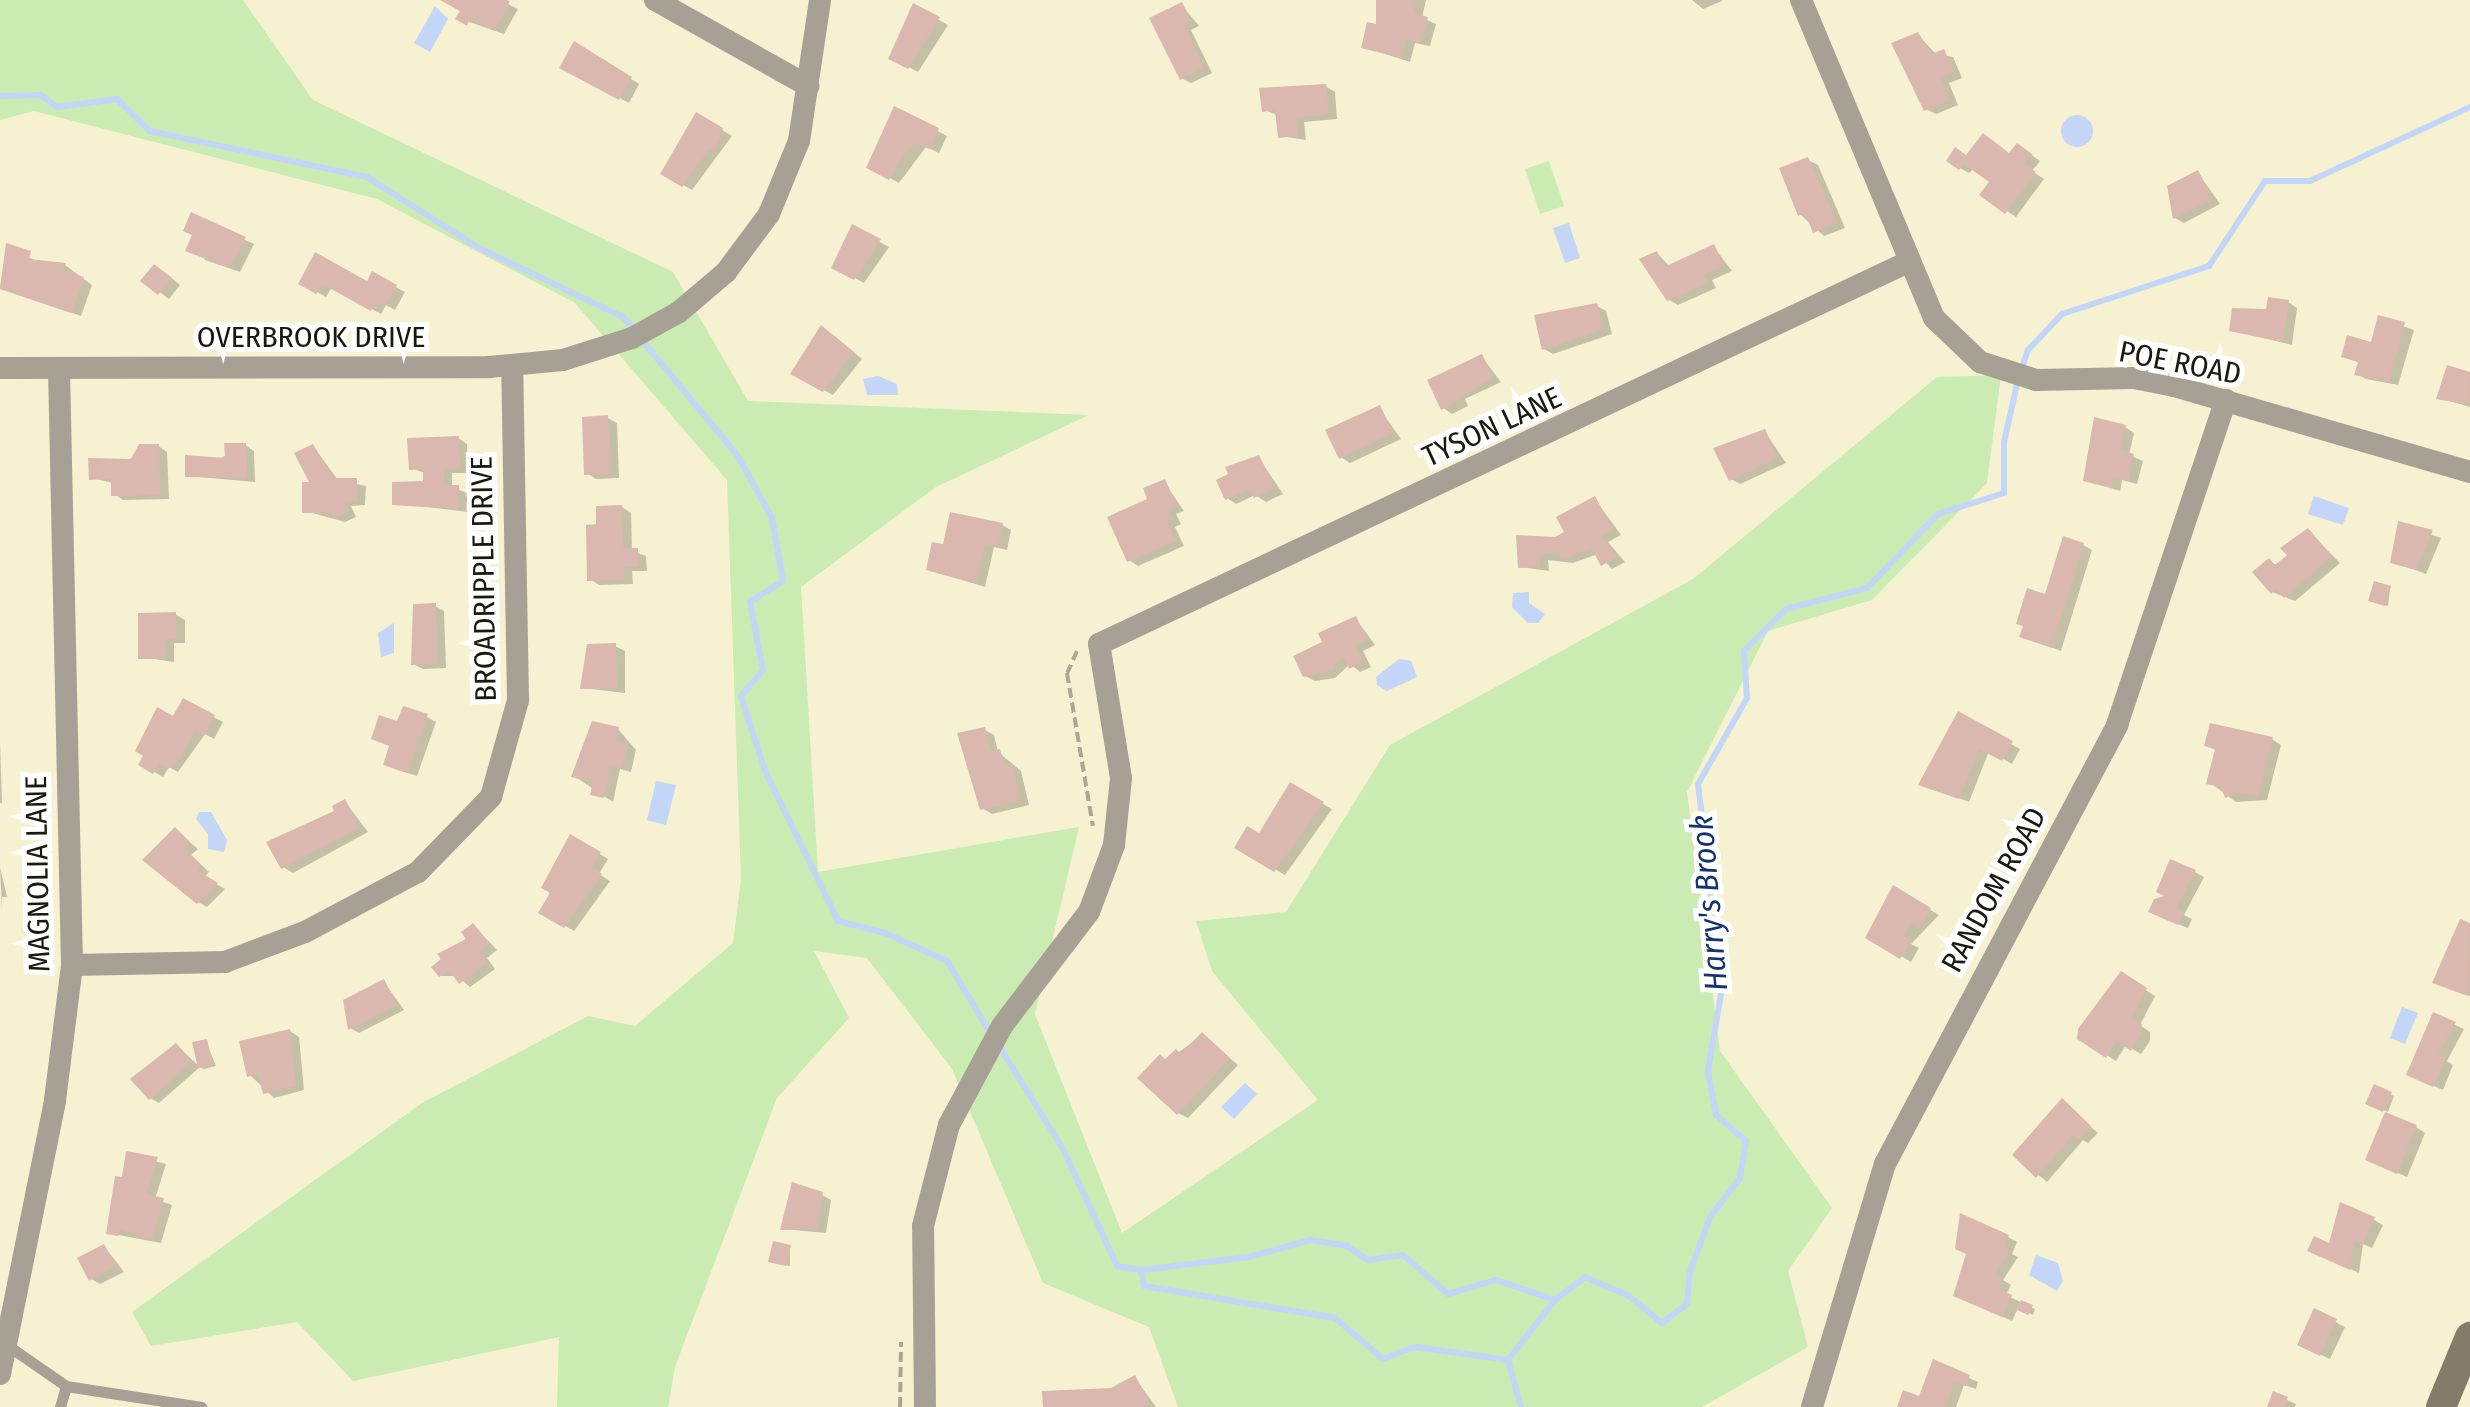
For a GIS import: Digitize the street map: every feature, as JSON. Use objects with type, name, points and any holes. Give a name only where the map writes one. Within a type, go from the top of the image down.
[{"type":"main road","points":[[2441,1407],[2470,1336]]},
{"type":"street","points":[[656,0],[808,86]]},
{"type":"street","name":"OVERBROOK DRIVE","points":[[0,368],[512,365],[619,343],[695,300],[749,244],[787,176],[808,86],[820,0]]},
{"type":"street","name":"POE ROAD","points":[[1801,0],[1934,318],[1980,362],[2036,380],[2134,378],[2226,400],[2470,472]]},
{"type":"street","name":"TYSON LANE","points":[[1090,646],[1910,261]]},
{"type":"street","name":"BROADRIPPLE DRIVE","points":[[72,965],[225,962],[305,932],[418,872],[491,797],[518,700],[512,365]]},
{"type":"street","name":"MAGNOLIA LANE","points":[[0,1374],[55,1100],[72,965],[59,368]]},
{"type":"street","name":"RANDOM ROAD","points":[[1812,1407],[1884,1164],[2117,725],[2226,400]]},
{"type":"street","points":[[924,1407],[923,1226],[949,1126],[1002,1026],[1089,912],[1114,845],[1121,778],[1090,646]]},
{"type":"lane","points":[[7,1345],[66,1386],[200,1407]]},
{"type":"lane","points":[[60,1407],[66,1386]]},
{"type":"lane","points":[[81,1407],[86,1390]]},
{"type":"path","points":[[1090,646],[1067,673],[1093,828]]},
{"type":"green space","points":[[0,0],[243,0],[313,100],[673,272],[748,401],[1089,415],[936,487],[801,587],[818,872],[1079,827],[1035,1014],[1122,1233],[1318,1100],[1212,971],[1196,921],[1286,912],[1390,745],[1693,579],[1937,377],[2001,375],[1987,483],[1872,600],[1768,631],[1687,792],[1720,1051],[1832,1208],[1788,1271],[1808,1347],[1702,1407],[1178,1407],[1149,1327],[1043,1283],[952,1069],[867,958],[814,951],[849,1018],[777,1098],[675,1367],[668,1407],[557,1407],[559,1337],[353,1381],[297,1322],[151,1346],[132,1312],[422,1103],[588,1016],[635,1026],[733,943],[741,879],[727,480],[575,303],[377,199],[34,111],[0,120]]},
{"type":"green space","points":[[1549,161],[1564,206],[1540,214],[1525,169]]},
{"type":"water","points":[[435,6],[448,19],[430,52],[414,43]]},
{"type":"water","points":[[2077,115],[2088,120],[2093,131],[2088,142],[2077,147],[2066,142],[2061,131],[2066,120]]},
{"type":"water","points":[[1569,223],[1580,258],[1565,263],[1553,228]]},
{"type":"water","points":[[878,376],[897,384],[898,395],[867,395],[863,379]]},
{"type":"water","points":[[2314,496],[2349,508],[2343,525],[2308,514]]},
{"type":"water","points":[[1529,592],[1529,603],[1545,614],[1538,623],[1528,623],[1512,607],[1513,593]]},
{"type":"water","points":[[394,623],[394,653],[381,657],[378,633]]},
{"type":"water","points":[[1399,659],[1411,661],[1417,677],[1387,691],[1377,685],[1376,677]]},
{"type":"water","points":[[656,781],[676,785],[666,825],[647,820]]},
{"type":"water","points":[[199,812],[211,812],[227,840],[224,852],[208,849],[208,834],[196,819]]},
{"type":"water","points":[[2402,1007],[2418,1013],[2405,1044],[2390,1038]]},
{"type":"water","points":[[1245,1083],[1257,1094],[1234,1119],[1221,1107]]},
{"type":"water","points":[[2036,1255],[2058,1263],[2063,1281],[2057,1291],[2029,1275]]},
{"type":"building","points":[[440,0],[510,1],[494,31],[470,18],[467,26],[455,19],[460,11]]},
{"type":"building","points":[[1376,0],[1416,0],[1413,13],[1428,17],[1421,43],[1406,39],[1401,58],[1361,48],[1367,22],[1376,24]]},
{"type":"building","points":[[1182,2],[1191,21],[1184,24],[1204,67],[1180,80],[1149,18]]},
{"type":"building","points":[[913,3],[940,17],[908,69],[888,59]]},
{"type":"building","points":[[1918,32],[1931,54],[1944,49],[1954,72],[1941,78],[1950,100],[1924,111],[1891,43]]},
{"type":"building","points":[[574,41],[632,77],[619,100],[559,68]]},
{"type":"building","points":[[1326,84],[1329,114],[1296,118],[1298,136],[1278,138],[1275,110],[1262,112],[1259,88]]},
{"type":"building","points":[[894,106],[939,128],[929,149],[916,143],[904,154],[889,180],[866,168]]},
{"type":"building","points":[[696,112],[723,128],[714,152],[709,149],[682,187],[660,174]]},
{"type":"building","points":[[1983,133],[2009,153],[2017,143],[2032,154],[2025,164],[2036,172],[2005,214],[1979,195],[1989,182],[1964,164],[1959,170],[1946,161],[1955,147],[1966,155]]},
{"type":"building","points":[[1808,157],[1837,223],[1813,233],[1805,213],[1798,216],[1779,168]]},
{"type":"building","points":[[2198,170],[2213,199],[2173,219],[2167,186]]},
{"type":"building","points":[[191,212],[246,237],[230,268],[185,251],[192,235],[183,231]]},
{"type":"building","points":[[852,224],[881,239],[854,280],[831,268]]},
{"type":"building","points":[[6,243],[31,251],[29,259],[66,263],[63,270],[84,277],[71,313],[0,289]]},
{"type":"building","points":[[1714,244],[1724,266],[1704,275],[1708,283],[1667,301],[1639,259],[1657,251],[1664,267]]},
{"type":"building","points":[[315,252],[367,281],[372,271],[397,285],[385,307],[376,302],[371,311],[322,284],[316,294],[298,284]]},
{"type":"building","points":[[154,264],[172,278],[158,295],[140,281]]},
{"type":"building","points":[[2268,297],[2289,300],[2283,342],[2229,331],[2232,308],[2266,309]]},
{"type":"building","points":[[1597,303],[1604,329],[1542,350],[1534,315]]},
{"type":"building","points":[[2378,315],[2405,322],[2389,382],[2354,375],[2358,362],[2341,357],[2347,335],[2371,342]]},
{"type":"building","points":[[821,325],[854,352],[823,392],[790,374]]},
{"type":"building","points":[[1482,354],[1493,377],[1441,410],[1427,380]]},
{"type":"building","points":[[2447,365],[2470,372],[2469,405],[2436,399]]},
{"type":"building","points":[[1380,405],[1393,433],[1339,459],[1325,430]]},
{"type":"building","points":[[608,415],[611,474],[584,475],[582,417]]},
{"type":"building","points":[[2094,417],[2126,425],[2120,450],[2134,454],[2128,481],[2113,477],[2111,488],[2083,481]]},
{"type":"building","points":[[1765,429],[1778,458],[1729,481],[1713,448]]},
{"type":"building","points":[[459,436],[460,469],[444,469],[444,485],[459,485],[459,509],[392,505],[392,482],[423,481],[423,469],[409,470],[407,438]]},
{"type":"building","points":[[224,443],[246,443],[247,478],[185,477],[185,455],[225,458]]},
{"type":"building","points":[[139,444],[159,444],[160,495],[111,496],[111,479],[89,480],[88,458],[131,459]]},
{"type":"building","points":[[313,444],[332,478],[357,478],[357,501],[344,502],[349,511],[333,518],[331,513],[302,513],[302,482],[309,482],[294,453]]},
{"type":"building","points":[[1259,455],[1275,488],[1254,498],[1250,489],[1225,500],[1216,480],[1228,474],[1225,467]]},
{"type":"building","points":[[1165,479],[1177,506],[1168,509],[1173,519],[1167,521],[1176,541],[1127,562],[1107,517],[1147,499],[1143,488]]},
{"type":"building","points":[[1595,496],[1613,530],[1601,536],[1618,557],[1601,566],[1592,549],[1562,559],[1558,552],[1540,555],[1540,567],[1518,568],[1516,535],[1555,537],[1564,532],[1556,517]]},
{"type":"building","points":[[622,505],[623,548],[638,548],[638,567],[624,567],[624,580],[587,581],[586,525],[596,524],[596,506]]},
{"type":"building","points":[[950,512],[1003,523],[998,547],[985,544],[976,584],[926,570],[932,542],[943,544]]},
{"type":"building","points":[[2398,521],[2433,530],[2416,570],[2390,563]]},
{"type":"building","points":[[2308,528],[2332,556],[2284,598],[2276,589],[2271,594],[2252,572],[2269,558],[2275,565],[2287,555],[2280,548]]},
{"type":"building","points":[[2063,536],[2084,543],[2052,648],[2019,637],[2023,626],[2016,624],[2027,588],[2045,594]]},
{"type":"building","points":[[2374,581],[2391,586],[2385,606],[2368,601]]},
{"type":"building","points":[[436,603],[437,664],[411,665],[413,604]]},
{"type":"building","points":[[176,612],[176,639],[165,639],[166,659],[138,659],[138,613]]},
{"type":"building","points":[[1356,616],[1367,640],[1355,645],[1363,662],[1349,669],[1344,658],[1333,664],[1335,669],[1303,677],[1293,656],[1322,642],[1318,633]]},
{"type":"building","points":[[616,643],[617,689],[580,689],[587,644]]},
{"type":"building","points":[[183,698],[215,715],[204,736],[195,731],[179,760],[168,769],[159,764],[153,774],[138,765],[143,756],[135,751],[157,707],[173,716]]},
{"type":"building","points":[[403,706],[428,714],[407,773],[383,765],[389,746],[371,739],[379,715],[397,721]]},
{"type":"building","points":[[1958,711],[2013,741],[2002,761],[1979,749],[1959,799],[1918,785]]},
{"type":"building","points":[[592,721],[619,727],[616,740],[628,742],[622,768],[611,766],[604,798],[590,795],[593,782],[571,777]]},
{"type":"building","points":[[2210,723],[2273,737],[2258,797],[2241,792],[2225,798],[2221,787],[2206,784],[2215,749],[2204,746]]},
{"type":"building","points":[[985,727],[991,751],[1000,749],[1004,764],[1012,763],[1020,801],[980,810],[957,733]]},
{"type":"building","points":[[1290,782],[1324,802],[1274,872],[1234,848],[1247,826],[1259,833]]},
{"type":"building","points":[[345,799],[360,827],[281,869],[266,842],[334,811],[332,806]]},
{"type":"building","points":[[175,827],[190,842],[184,848],[201,865],[197,870],[218,883],[197,904],[142,860]]},
{"type":"building","points":[[570,834],[601,852],[592,867],[602,874],[564,928],[538,913],[550,893],[541,888]]},
{"type":"building","points":[[2170,859],[2196,870],[2176,909],[2184,912],[2178,925],[2148,912],[2154,899],[2164,896],[2156,892]]},
{"type":"building","points":[[1893,885],[1931,908],[1920,928],[1912,923],[1904,936],[1912,941],[1900,959],[1865,938]]},
{"type":"building","points":[[2460,919],[2470,923],[2468,996],[2432,983]]},
{"type":"building","points":[[473,923],[490,944],[479,952],[487,963],[459,984],[449,970],[439,977],[431,967],[441,959],[437,954],[466,939],[461,932]]},
{"type":"building","points":[[2121,971],[2147,988],[2132,1018],[2142,1024],[2141,1035],[2131,1051],[2116,1041],[2106,1058],[2077,1039],[2078,1029]]},
{"type":"building","points":[[384,979],[396,1005],[348,1030],[343,1000]]},
{"type":"building","points":[[2433,1012],[2456,1022],[2438,1054],[2446,1057],[2433,1087],[2406,1075]]},
{"type":"building","points":[[290,1029],[296,1086],[263,1094],[258,1074],[247,1077],[239,1041]]},
{"type":"building","points":[[1202,1032],[1230,1058],[1177,1115],[1137,1078],[1160,1054],[1165,1059],[1176,1049],[1181,1054]]},
{"type":"building","points":[[207,1039],[213,1065],[198,1068],[192,1042]]},
{"type":"building","points":[[176,1043],[192,1061],[149,1100],[130,1079]]},
{"type":"building","points":[[2374,1084],[2392,1092],[2383,1112],[2365,1104]]},
{"type":"building","points":[[2062,1098],[2091,1126],[2078,1140],[2073,1135],[2036,1178],[2012,1155]]},
{"type":"building","points":[[2385,1112],[2417,1125],[2397,1174],[2365,1160]]},
{"type":"building","points":[[126,1151],[158,1157],[146,1194],[164,1198],[152,1240],[120,1229],[118,1236],[106,1234],[115,1176],[122,1177]]},
{"type":"building","points":[[792,1182],[823,1192],[817,1229],[780,1230]]},
{"type":"building","points":[[2340,1202],[2375,1217],[2362,1245],[2354,1241],[2350,1270],[2307,1251],[2314,1236],[2329,1243]]},
{"type":"building","points":[[1960,1213],[2009,1235],[2004,1247],[2010,1250],[1995,1274],[2003,1277],[1998,1289],[2012,1295],[2002,1317],[1953,1296],[1966,1254],[1955,1249]]},
{"type":"building","points":[[773,1241],[791,1245],[786,1266],[768,1262]]},
{"type":"building","points":[[104,1244],[116,1266],[89,1281],[77,1258]]},
{"type":"building","points":[[2021,1300],[2033,1305],[2028,1315],[2017,1310]]},
{"type":"building","points":[[2314,1308],[2337,1319],[2320,1356],[2297,1345]]},
{"type":"building","points":[[1933,1359],[1970,1375],[1966,1386],[1954,1382],[1945,1407],[1897,1407],[1903,1390],[1919,1396]]},
{"type":"building","points":[[1135,1375],[1150,1404],[1144,1407],[1043,1407],[1042,1391],[1111,1388]]},
{"type":"building","points":[[2273,1391],[2288,1397],[2284,1407],[2267,1407]]},
{"type":"waterway","points":[[0,96],[41,95],[57,107],[117,99],[150,131],[367,177],[479,248],[623,317],[634,330]]},
{"type":"waterway","name":"Harry's Brook","points":[[2022,368],[2028,350],[2062,314],[2209,266],[2265,181],[2310,181],[2470,107]]},
{"type":"waterway","points":[[642,340],[737,455],[772,518],[783,581],[750,602],[763,670],[741,696],[765,771],[838,921],[885,933],[947,961],[992,1036]]},
{"type":"waterway","name":"Harry's Brook","points":[[1521,1407],[1508,1360],[1555,1300],[1585,1277],[1629,1296],[1662,1323],[1687,1304],[1690,1272],[1710,1217],[1740,1178],[1746,1141],[1716,1115],[1708,1071],[1722,988],[1698,784],[1747,698],[1744,651],[1786,609],[1867,588],[1938,514],[2004,493],[2004,442],[2018,380]]},
{"type":"waterway","points":[[999,1046],[1063,1149],[1117,1266],[1141,1270],[1144,1286],[1335,1318],[1383,1359],[1415,1347],[1508,1360]]},
{"type":"waterway","points":[[1141,1270],[1249,1257],[1310,1240],[1347,1246],[1368,1260],[1403,1255],[1448,1294],[1496,1280],[1555,1300]]}]
